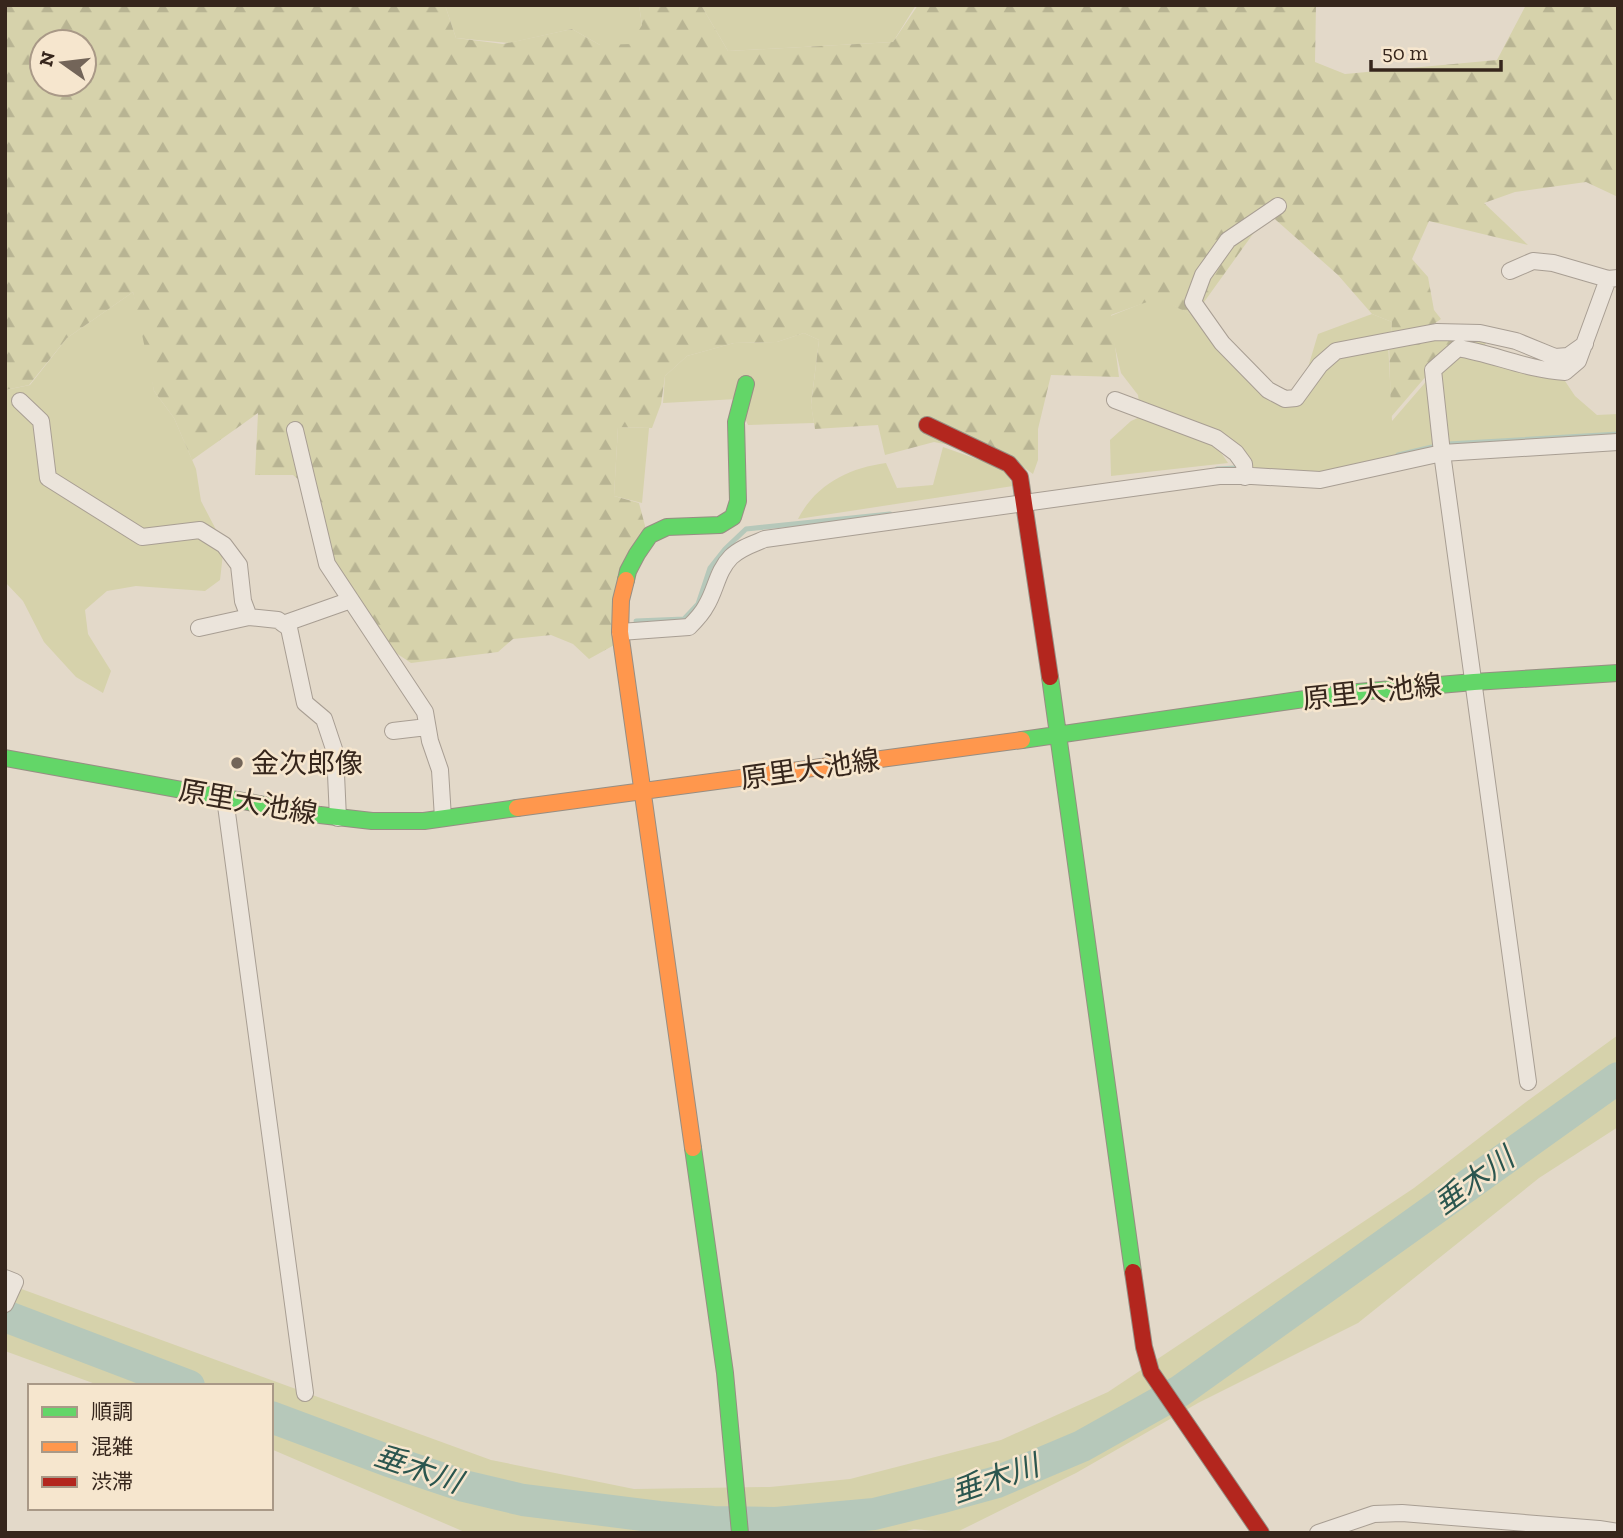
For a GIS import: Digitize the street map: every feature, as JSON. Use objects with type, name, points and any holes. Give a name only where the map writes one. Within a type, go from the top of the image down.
[{"type":"street","points":[[1278,206],[1228,240],[1203,275],[1193,302],[1222,343],[1268,390],[1285,399],[1296,398],[1320,365],[1336,351],[1436,332],[1480,333],[1516,341],[1555,357],[1568,356],[1585,344]]},
{"type":"street","points":[[1510,271],[1533,261],[1613,279],[1578,361],[1565,372],[1541,370],[1482,352],[1458,348],[1433,370],[1441,453],[1528,1082]]},
{"type":"street","points":[[740,1533],[725,1373],[620,632],[621,600],[628,571],[650,536],[667,527],[720,525],[733,517],[738,500],[736,422],[746,384]]},
{"type":"street","points":[[1115,400],[1216,438],[1236,453],[1244,464],[1245,477]]},
{"type":"street","points":[[20,401],[41,421],[48,478],[142,537],[200,530],[224,545],[239,565],[243,601],[249,617]]},
{"type":"street","points":[[927,425],[1009,464],[1020,477],[1059,735],[1144,1347],[1151,1372],[1261,1533]]},
{"type":"street","points":[[295,430],[327,564],[425,712],[430,741],[440,770],[443,818]]},
{"type":"street","points":[[620,632],[689,626],[707,605],[719,573],[732,557],[765,540],[1219,477],[1320,480],[1441,453],[1618,442]]},
{"type":"street","points":[[283,624],[351,600]]},
{"type":"street","points":[[199,628],[249,617],[278,620],[289,628],[305,703],[324,719],[335,752],[338,818]]},
{"type":"street","name":"原里大池線","points":[[5,758],[338,818],[425,821],[1346,693],[1618,673]]},
{"type":"street","points":[[393,731],[427,727]]},
{"type":"street","points":[[225,798],[305,1393]]},
{"type":"street","points":[[5,1304],[10,1280]]},
{"type":"street","points":[[1318,1533],[1374,1514],[1388,1513],[1506,1527],[1618,1532]]},
{"type":"green space","points":[[5,5],[445,5],[456,38],[503,44],[572,29],[600,45],[631,44],[642,25],[639,5],[701,5],[728,51],[893,42],[918,5],[1316,5],[1315,62],[1345,74],[1497,60],[1526,5],[1618,5],[1618,197],[1586,182],[1515,192],[1484,203],[1528,245],[1429,221],[1412,259],[1428,277],[1434,310],[1441,319],[1428,328],[1391,336],[1392,322],[1372,314],[1338,275],[1268,213],[1194,316],[1158,298],[1111,315],[1119,377],[1051,375],[1038,429],[1038,460],[1033,474],[1009,457],[934,442],[885,455],[878,425],[815,429],[811,405],[819,340],[804,333],[777,342],[734,343],[687,356],[665,376],[661,404],[652,428],[618,427],[614,496],[639,503],[648,537],[616,644],[589,659],[573,644],[551,635],[513,639],[498,652],[411,663],[378,641],[327,564],[304,484],[293,475],[255,475],[258,413],[192,460],[174,418],[154,391],[133,292],[67,338],[29,385],[5,390]]},
{"type":"green space","points":[[445,5],[639,5],[642,25],[635,46],[600,45],[572,29],[509,43],[456,38]]},
{"type":"green space","points":[[701,5],[916,5],[893,42],[728,51]]},
{"type":"green space","points":[[133,292],[145,335],[154,391],[174,418],[196,469],[201,501],[224,545],[220,580],[205,591],[136,586],[107,591],[85,610],[88,634],[111,671],[103,693],[76,677],[44,642],[23,601],[5,582],[5,390],[30,385],[67,338]]},
{"type":"green space","points":[[1158,297],[1194,316],[1285,399],[1298,401],[1318,334],[1372,314],[1392,322],[1388,341],[1392,421],[1433,370],[1462,349],[1559,372],[1575,396],[1597,415],[1618,414],[1618,441],[1431,455],[1320,480],[1248,472],[1236,453],[1140,410],[1138,395],[1121,373],[1108,317]]},
{"type":"green space","points":[[804,333],[819,340],[811,404],[814,423],[748,425],[737,399],[663,403],[665,376],[687,356],[734,343],[777,342]]},
{"type":"green space","points":[[1488,339],[1483,348],[1440,360],[1391,417],[1389,341]]},
{"type":"green space","points":[[1142,416],[1218,448],[1228,463],[1111,476],[1110,440],[1131,421]]},
{"type":"green space","points":[[618,427],[649,428],[642,503],[614,496]]},
{"type":"green space","points":[[943,447],[1005,469],[1013,486],[798,519],[805,507],[824,487],[847,474],[872,465],[886,463],[897,488],[933,485]]},
{"type":"green space","points":[[1618,1035],[1618,1127],[1539,1178],[1358,1323],[1198,1403],[1076,1473],[955,1533],[914,1529],[899,1533],[467,1533],[273,1450],[273,1384],[96,1384],[5,1351],[5,1283],[491,1460],[634,1489],[770,1487],[850,1479],[1001,1440],[1108,1392],[1414,1188]]},
{"type":"waterway","points":[[1448,444],[1618,434]]},
{"type":"waterway","points":[[1398,455],[1432,447]]},
{"type":"waterway","points":[[1217,469],[1236,468]]},
{"type":"waterway","points":[[636,621],[684,619],[698,604],[710,568],[746,529],[890,514]]},
{"type":"waterway","name":"垂木川","points":[[273,1418],[464,1486],[523,1500],[659,1517],[713,1522],[776,1523],[874,1514],[939,1498],[997,1482],[1082,1446],[1180,1391],[1618,1078]]},
{"type":"waterway","name":"垂木川","points":[[5,1316],[184,1384]]},
{"type":"traffic: fast","points":[[626,580],[637,554],[650,535],[667,527],[720,525],[733,517],[738,501],[736,422],[746,384]]},
{"type":"traffic: fast","points":[[1022,740],[1346,693],[1618,673]]},
{"type":"traffic: fast","points":[[1050,677],[1133,1272]]},
{"type":"traffic: fast","points":[[5,758],[320,815],[372,821],[424,821],[517,808]]},
{"type":"traffic: fast","points":[[693,1148],[725,1373],[740,1533]]},
{"type":"traffic: slow","points":[[626,580],[621,600],[620,632],[693,1148]]},
{"type":"traffic: slow","points":[[517,808],[1022,740]]},
{"type":"traffic: jam","points":[[927,425],[1009,464],[1020,477],[1050,677]]},
{"type":"traffic: jam","points":[[1133,1272],[1144,1347],[1151,1372],[1261,1533]]},
{"type":"place","name":"金次郎像","points":[[237,763]]}]
